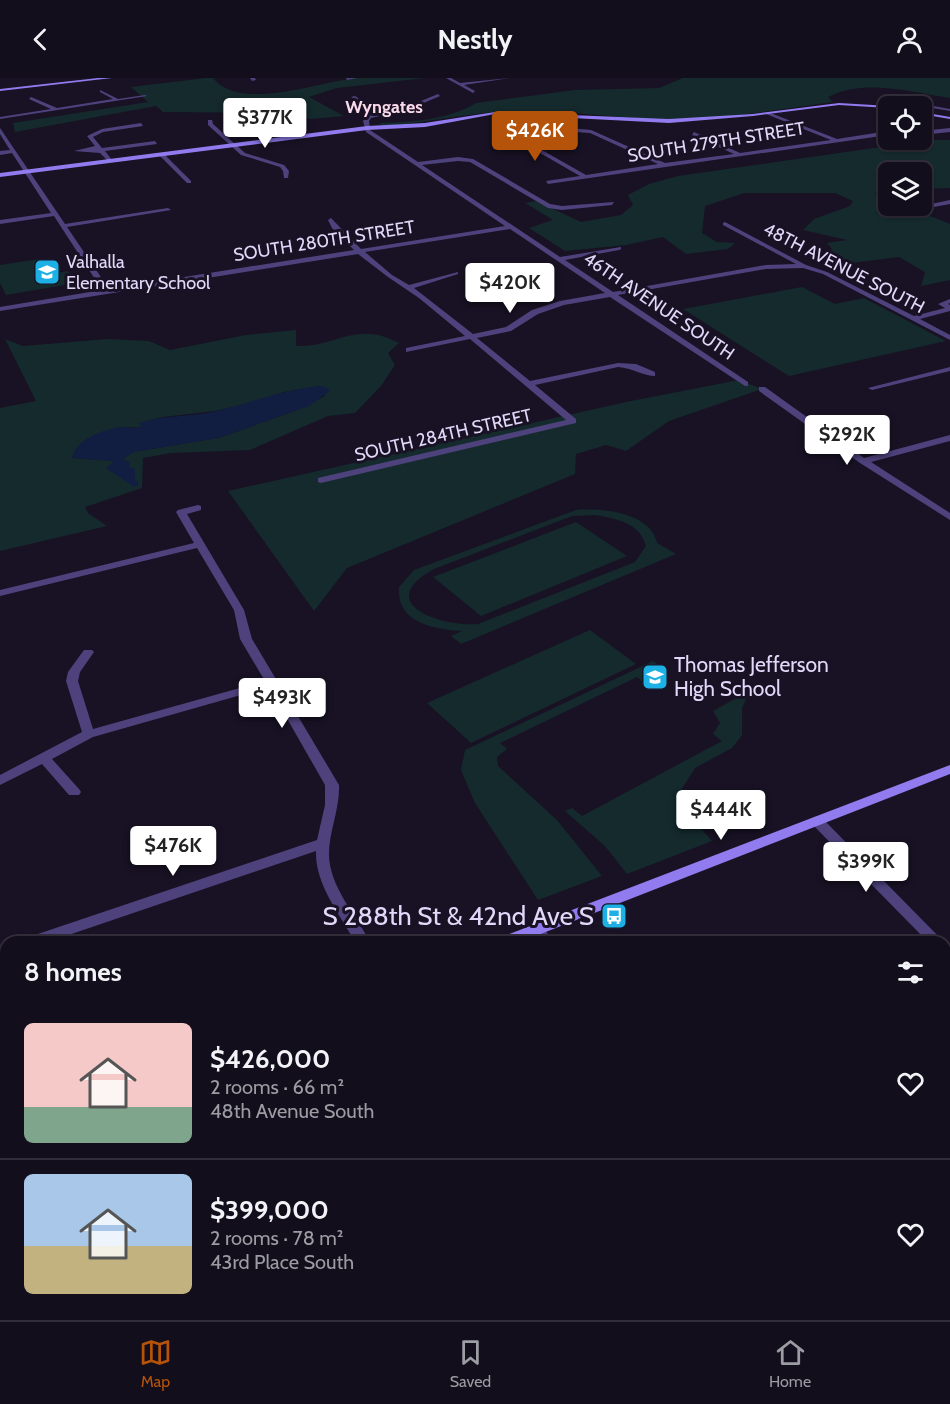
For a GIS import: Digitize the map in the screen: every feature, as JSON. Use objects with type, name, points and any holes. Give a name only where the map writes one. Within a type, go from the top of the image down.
[{"type":"street","points":[[0,90],[110,78]]},
{"type":"street","points":[[347,79],[355,78]]},
{"type":"street","points":[[448,78],[473,92]]},
{"type":"street","points":[[459,84],[508,78]]},
{"type":"street","points":[[102,91],[117,100]]},
{"type":"street","points":[[367,128],[367,119],[405,109],[438,95]]},
{"type":"street","points":[[0,118],[144,96]]},
{"type":"street","points":[[353,97],[380,114]]},
{"type":"street","points":[[31,98],[57,110]]},
{"type":"street","points":[[0,175],[367,128],[425,125],[501,113],[669,121],[768,113],[839,104],[878,106]]},
{"type":"street","points":[[932,107],[950,110]]},
{"type":"street","points":[[768,113],[834,139]]},
{"type":"street","points":[[932,115],[950,118]]},
{"type":"street","points":[[210,121],[210,124],[232,145],[243,154],[256,159],[253,161],[255,163],[272,162],[285,168],[286,177]]},
{"type":"street","points":[[222,135],[274,128],[279,125],[277,122]]},
{"type":"street","points":[[109,160],[90,139],[94,133],[141,125]]},
{"type":"street","points":[[496,126],[586,177]]},
{"type":"street","name":"46TH AVENUE SOUTH","points":[[367,128],[745,384]]},
{"type":"street","points":[[0,130],[106,291]]},
{"type":"street","points":[[511,135],[555,130],[582,130],[599,134],[664,165]]},
{"type":"street","points":[[932,132],[950,130]]},
{"type":"street","points":[[599,134],[608,131]]},
{"type":"street","points":[[694,134],[738,153]]},
{"type":"street","name":"SOUTH 279TH STREET","points":[[548,182],[878,134]]},
{"type":"street","points":[[99,149],[155,143]]},
{"type":"street","points":[[0,153],[13,151]]},
{"type":"street","points":[[161,154],[189,182]]},
{"type":"street","points":[[417,164],[466,159],[554,208],[612,203]]},
{"type":"street","points":[[932,205],[950,202]]},
{"type":"street","points":[[62,225],[168,210]]},
{"type":"street","points":[[0,222],[55,214]]},
{"type":"street","points":[[331,220],[334,227],[359,251],[390,276],[410,287],[528,384],[618,365],[633,366],[652,374]]},
{"type":"street","name":"48TH AVENUE SOUTH","points":[[725,224],[950,338]]},
{"type":"street","name":"SOUTH 280TH STREET","points":[[0,309],[511,227]]},
{"type":"street","points":[[560,259],[619,248]]},
{"type":"street","points":[[410,350],[508,329],[544,308],[766,267],[804,266]]},
{"type":"street","points":[[410,287],[456,273]]},
{"type":"street","points":[[950,301],[942,304],[950,309]]},
{"type":"street","points":[[914,319],[950,309]]},
{"type":"street","points":[[872,388],[950,369]]},
{"type":"street","name":"SOUTH 284TH STREET","points":[[321,480],[573,421],[528,384]]},
{"type":"street","points":[[762,389],[862,461],[950,517]]},
{"type":"street","points":[[862,461],[950,438]]},
{"type":"street","points":[[198,508],[181,512],[239,610],[246,639],[332,785],[334,802],[324,843],[323,862],[360,936]]},
{"type":"street","points":[[0,593],[199,545]]},
{"type":"street","points":[[88,652],[74,672],[72,681],[89,734]]},
{"type":"street","points":[[0,781],[89,734],[271,683]]},
{"type":"street","points":[[44,758],[74,792]]},
{"type":"street","points":[[542,936],[817,820],[950,769]]},
{"type":"street","points":[[817,820],[932,936]]},
{"type":"street","points":[[49,936],[324,843]]},
{"type":"green space","points":[[213,78],[225,88],[241,93],[260,94],[302,89],[355,78],[425,78],[337,88],[309,97],[344,116],[311,119],[285,113],[163,112],[156,106],[15,132],[13,123],[148,102],[131,87]]},
{"type":"green space","points":[[683,78],[950,78],[950,98],[872,87],[842,91],[828,97],[833,102],[710,118],[648,119],[521,111],[485,113],[396,125],[381,126],[380,123],[442,117],[476,103],[575,90],[659,88]]},
{"type":"green space","points":[[932,140],[950,140],[950,188],[932,189],[932,162],[878,162],[878,192],[874,193],[878,195],[878,216],[930,216],[950,224],[950,280],[921,286],[925,272],[899,257],[843,264],[815,259],[832,249],[827,243],[847,240],[803,230],[814,219],[850,206],[853,201],[835,193],[744,193],[705,206],[702,233],[717,242],[735,243],[728,249],[686,254],[663,237],[626,245],[565,251],[529,228],[553,220],[525,203],[536,201],[581,222],[621,215],[633,205],[628,195],[649,184],[678,176],[878,147],[878,150],[932,150]]},
{"type":"green space","points":[[39,259],[49,274],[68,271],[72,277],[77,276],[82,282],[6,295],[0,283],[0,265]]},
{"type":"green space","points":[[802,287],[835,304],[864,298],[946,341],[789,376],[683,309]]},
{"type":"green space","points":[[296,330],[296,346],[324,343],[358,334],[384,337],[399,343],[388,353],[395,365],[381,386],[355,413],[328,416],[250,450],[171,453],[143,458],[142,488],[85,507],[88,513],[107,526],[0,551],[0,408],[36,401],[5,339],[23,346],[108,339],[149,341],[170,350],[246,335]],"holes":[[[321,386],[325,396],[292,412],[218,438],[133,452],[123,459],[128,467],[135,469],[135,478],[107,468],[115,461],[72,458],[75,451],[86,440],[108,430],[143,427],[140,423],[163,417],[215,411],[265,400],[284,392]]]},
{"type":"green space","points":[[739,380],[762,389],[669,421],[626,451],[606,445],[576,454],[575,474],[347,568],[314,611],[228,491],[626,402]]},
{"type":"green space","points":[[576,510],[611,511],[635,518],[653,533],[657,543],[676,554],[461,644],[451,636],[462,631],[429,626],[410,616],[404,609],[399,587],[414,570]],"holes":[[[596,515],[627,523],[639,532],[646,546],[635,562],[478,624],[463,624],[431,617],[418,610],[411,602],[409,592],[417,581],[434,569],[572,516]]]},
{"type":"green space","points":[[576,522],[627,556],[481,616],[433,577]]},
{"type":"green space","points":[[590,630],[636,664],[471,743],[427,703]]},
{"type":"green space","points":[[653,661],[665,669],[642,681],[637,677],[500,743],[507,749],[497,757],[498,766],[557,820],[602,876],[538,900],[475,803],[461,770],[465,750]]},
{"type":"green space","points":[[742,695],[747,697],[742,708],[742,735],[732,748],[695,768],[681,790],[693,820],[712,841],[627,874],[605,846],[565,811],[572,808],[582,816],[722,741],[713,734],[720,723],[713,711]]},
{"type":"water","points":[[321,386],[331,390],[309,406],[218,438],[133,452],[123,459],[130,463],[129,467],[135,469],[135,478],[139,485],[134,487],[106,468],[114,461],[72,458],[75,451],[86,440],[107,430],[123,427],[139,428],[142,427],[139,423],[149,420],[208,413],[282,393]]},
{"type":"place","name":"Valhalla Elementary School","points":[[47,272]]},
{"type":"place","name":"Thomas Jefferson High School","points":[[655,677]]},
{"type":"place","name":"S 288th St & 42nd Ave S","points":[[614,916]]},
{"type":"district","name":"Wyngates","points":[[384,107]]}]
